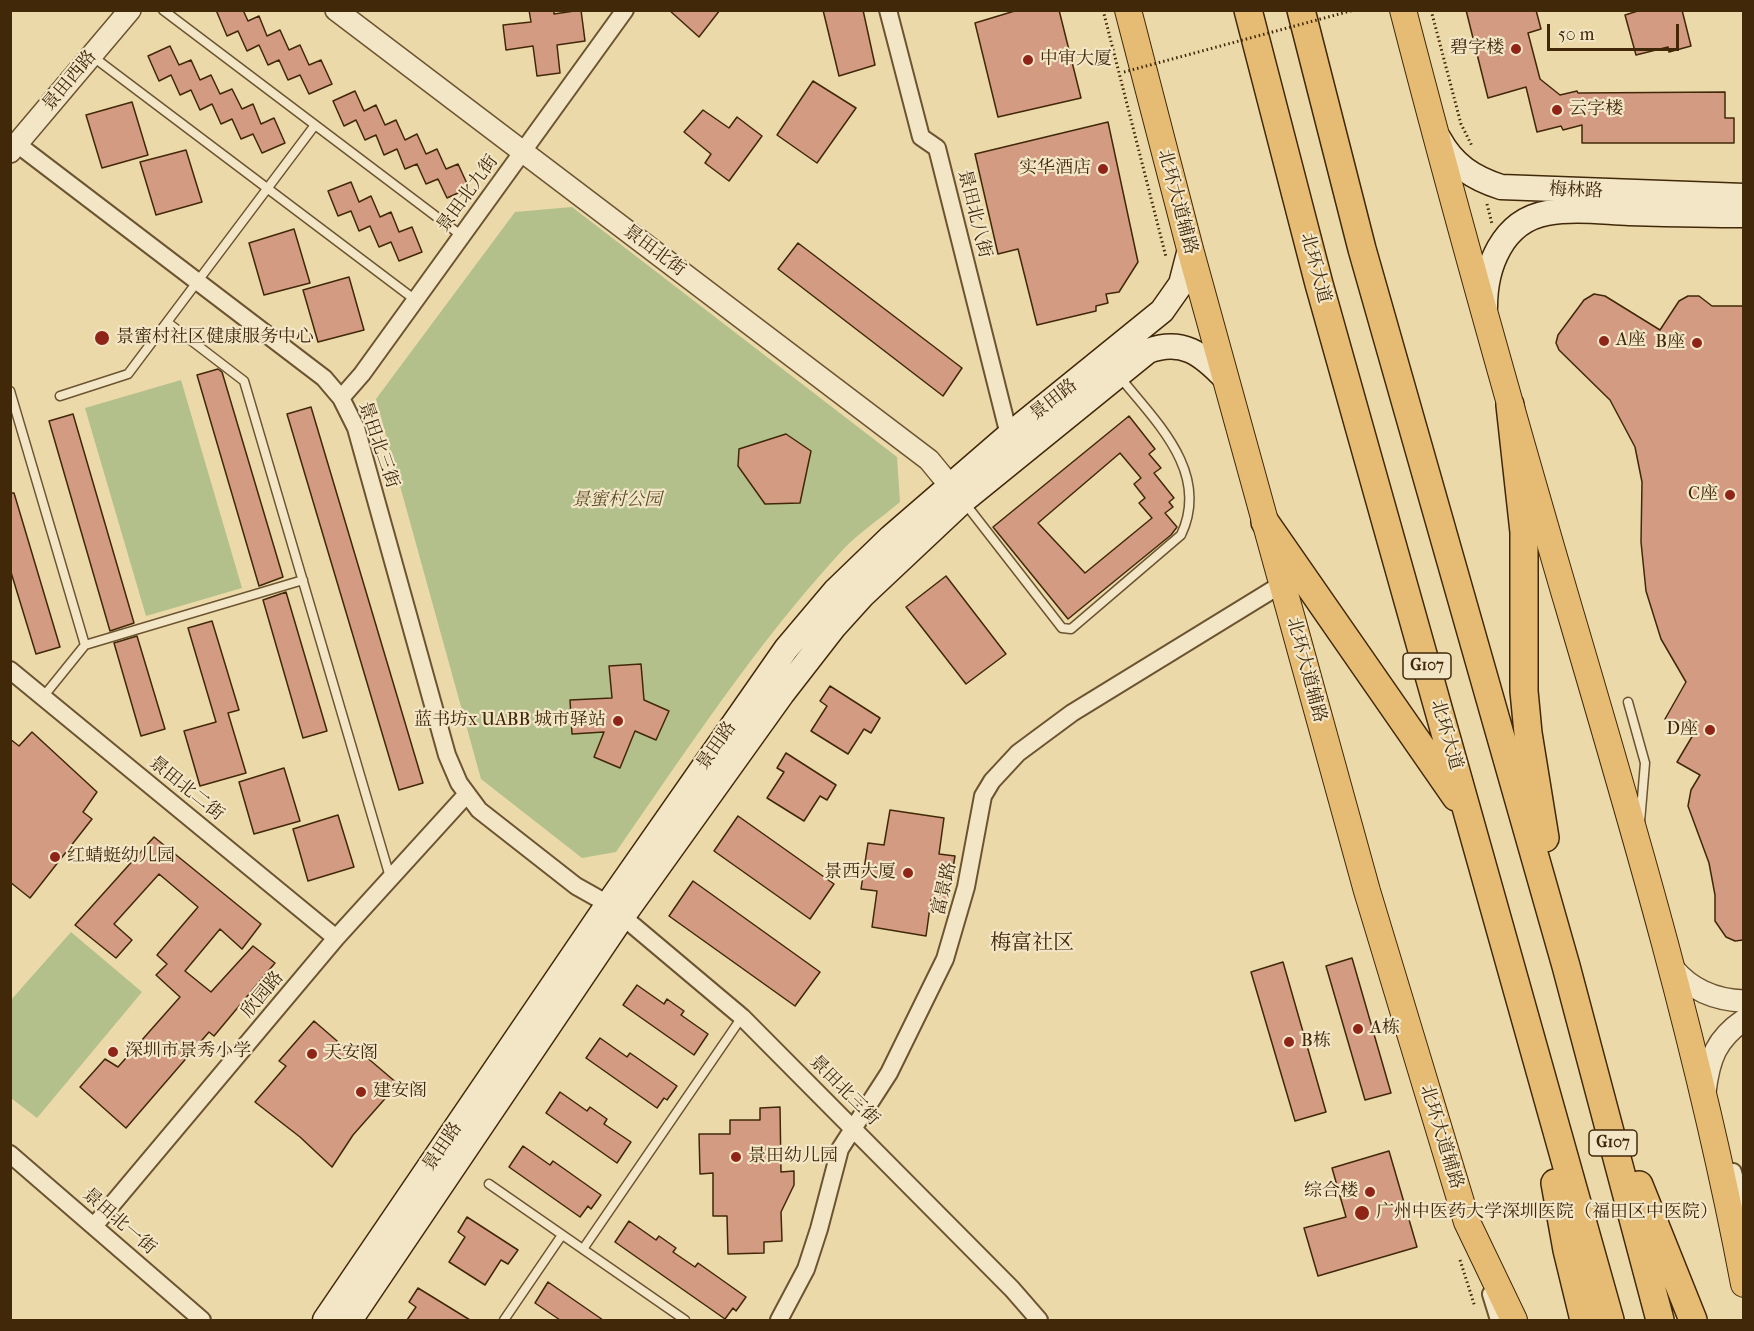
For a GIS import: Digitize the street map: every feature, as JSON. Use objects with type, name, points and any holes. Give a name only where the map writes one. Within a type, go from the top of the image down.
[{"type":"highway","points":[[1231,10],[1265,75]]},
{"type":"highway","name":"北环大道","points":[[1248,10],[1319,284],[1469,815],[1548,1107],[1610,1320]]},
{"type":"highway","name":"G107","points":[[1301,10],[1362,249],[1566,966],[1660,1320]]},
{"type":"highway","points":[[1510,405],[1524,532],[1524,691],[1528,733],[1566,966]]},
{"type":"highway","points":[[1265,522],[1469,815]]},
{"type":"highway","points":[[1594,1073],[1693,1320]]},
{"type":"highway","points":[[1548,1107],[1556,1191],[1584,1320]]},
{"type":"main road","name":"北环大道辅路","points":[[1128,10],[1190,249],[1367,891],[1467,1222],[1514,1320]]},
{"type":"main road","points":[[1403,10],[1485,319],[1639,844],[1673,968],[1712,1129],[1743,1282]]},
{"type":"main road","name":"梅林路","points":[[1434,129],[1456,164],[1472,176],[1501,187],[1743,196]]},
{"type":"main road","name":"梅林路","points":[[1485,319],[1488,276],[1494,253],[1508,235],[1540,215],[1578,211],[1743,215]]},
{"type":"main road","name":"景田路","points":[[957,493],[1112,366],[1171,301],[1185,275],[1190,249]]},
{"type":"main road","name":"景田路","points":[[325,1320],[616,910],[782,694],[862,595],[1009,435],[1112,366],[1148,351],[1171,345],[1184,347],[1199,354],[1225,378]]},
{"type":"main road","name":"景田路","points":[[350,1320],[616,910]]},
{"type":"street","name":"景田西路","points":[[14,148],[130,10]]},
{"type":"street","name":"景田北街","points":[[336,10],[929,460],[957,493]]},
{"type":"street","name":"景田北九街","points":[[342,398],[625,10]]},
{"type":"street","name":"景田北八街","points":[[888,10],[921,136],[937,148],[1009,435]]},
{"type":"street","name":"景田北三街","points":[[14,148],[324,378],[342,398],[356,428],[447,755],[467,794],[479,800],[580,879],[742,1017],[1012,1289],[1039,1320]]},
{"type":"street","name":"富景路","points":[[779,1320],[806,1269],[840,1149],[889,1073],[941,967],[966,887],[983,796],[992,781],[1018,753],[1072,713],[1282,584]]},
{"type":"street","name":"景田北二街","points":[[10,670],[336,938]]},
{"type":"street","name":"欣园路","points":[[94,1226],[336,938],[467,794]]},
{"type":"street","points":[[1673,968],[1684,982],[1696,990],[1743,1001]]},
{"type":"street","points":[[1704,1098],[1707,1071],[1721,1038],[1743,1020]]},
{"type":"street","points":[[1712,1129],[1731,1163],[1743,1212]]},
{"type":"street","name":"景田北一街","points":[[10,1154],[202,1320]]},
{"type":"street","points":[[1467,1222],[1499,1320]]},
{"type":"lane","points":[[163,10],[462,236]]},
{"type":"lane","points":[[92,56],[414,300]]},
{"type":"lane","points":[[60,396],[128,374],[315,125]]},
{"type":"lane","points":[[167,322],[244,381],[390,877]]},
{"type":"lane","points":[[957,493],[1062,628],[1071,629],[1181,535],[1189,513],[1187,482],[1179,453],[1112,366]]},
{"type":"lane","points":[[10,391],[85,645]]},
{"type":"lane","points":[[43,697],[85,645],[303,580]]},
{"type":"lane","points":[[1628,702],[1645,763],[1639,844]]},
{"type":"lane","points":[[583,1249],[742,1017]]},
{"type":"lane","points":[[489,1184],[685,1320]]},
{"type":"lane","points":[[504,1320],[562,1235]]},
{"type":"path","points":[[1103,10],[1166,263]]},
{"type":"path","points":[[1124,72],[1354,10]]},
{"type":"path","points":[[1431,10],[1461,124],[1474,152]]},
{"type":"path","points":[[1440,74],[1448,77]]},
{"type":"path","points":[[1485,200],[1494,231]]},
{"type":"green space","name":"景蜜村公园","points":[[572,207],[897,457],[900,502],[845,548],[778,626],[722,700],[616,852],[582,858],[481,779],[376,399],[515,212]]},
{"type":"green space","points":[[181,380],[242,588],[146,616],[85,408]]},
{"type":"green space","points":[[71,932],[142,992],[37,1118],[11,1098],[11,1000]]},
{"type":"building","points":[[216,10],[243,10],[248,21],[259,16],[267,36],[280,30],[289,50],[300,45],[309,65],[321,60],[332,84],[309,94],[300,75],[288,80],[279,60],[268,65],[259,45],[247,51],[238,31],[227,36]]},
{"type":"building","points":[[529,10],[554,10],[554,14],[581,10],[585,41],[557,45],[560,73],[537,76],[533,46],[506,50],[503,25],[531,22]]},
{"type":"building","points":[[669,10],[720,10],[699,37]]},
{"type":"building","points":[[823,10],[863,10],[875,65],[839,76]]},
{"type":"building","name":"中审大厦","points":[[1018,10],[1059,10],[1081,98],[998,117],[975,23]]},
{"type":"building","points":[[1466,10],[1536,10],[1541,29],[1528,33],[1540,79],[1560,95],[1577,91],[1578,93],[1725,92],[1725,118],[1734,118],[1734,143],[1582,143],[1582,125],[1563,130],[1561,126],[1537,132],[1526,87],[1488,98]]},
{"type":"building","points":[[1641,10],[1682,10],[1691,46],[1669,52],[1668,47],[1636,55],[1625,15]]},
{"type":"building","points":[[170,46],[179,65],[191,60],[200,80],[211,75],[220,94],[232,89],[242,109],[253,104],[261,124],[274,118],[285,143],[262,153],[253,134],[241,139],[232,119],[221,124],[212,104],[200,110],[191,90],[180,95],[171,75],[159,81],[148,56]]},
{"type":"building","points":[[813,81],[856,108],[817,163],[777,135]]},
{"type":"building","points":[[355,91],[364,111],[376,105],[385,125],[396,120],[405,140],[417,134],[426,154],[437,149],[446,169],[458,164],[469,188],[447,198],[438,179],[426,184],[417,164],[405,169],[397,149],[384,155],[376,135],[365,140],[356,120],[344,126],[333,101]]},
{"type":"building","points":[[132,102],[148,155],[102,168],[86,115]]},
{"type":"building","points":[[703,110],[729,128],[737,117],[762,136],[729,181],[705,163],[711,154],[684,132]]},
{"type":"building","points":[[1108,122],[1138,262],[1119,292],[1106,294],[1108,303],[1096,306],[1096,311],[1037,325],[1018,249],[998,254],[975,154]]},
{"type":"building","points":[[186,150],[202,202],[156,215],[140,162]]},
{"type":"building","points":[[351,182],[359,202],[371,196],[380,217],[391,212],[399,232],[412,227],[422,252],[399,261],[391,242],[379,247],[370,226],[359,231],[351,211],[338,216],[328,191]]},
{"type":"building","points":[[294,229],[310,283],[264,295],[249,243]]},
{"type":"building","points":[[798,243],[962,368],[943,396],[778,269]]},
{"type":"building","points":[[349,277],[364,330],[318,342],[303,290]]},
{"type":"building","points":[[1594,294],[1605,296],[1660,330],[1679,301],[1688,296],[1699,296],[1712,306],[1743,306],[1743,940],[1735,941],[1726,937],[1715,921],[1715,895],[1709,863],[1688,806],[1691,790],[1700,775],[1677,762],[1693,735],[1665,719],[1686,682],[1661,639],[1646,591],[1641,542],[1642,482],[1635,447],[1610,400],[1559,350],[1556,343],[1558,335],[1584,300]]},
{"type":"building","points":[[218,369],[222,372],[283,577],[259,586],[197,375]]},
{"type":"building","points":[[311,407],[423,783],[399,790],[287,414]]},
{"type":"building","points":[[73,414],[134,623],[110,631],[49,421]]},
{"type":"building","points":[[1129,416],[1155,449],[1149,454],[1161,468],[1154,473],[1174,498],[1169,502],[1173,507],[1165,513],[1177,527],[1171,535],[1068,619],[993,527]],"holes":[[[1120,453],[1141,478],[1134,484],[1145,498],[1139,503],[1152,518],[1085,573],[1038,523]]]},
{"type":"building","points":[[786,434],[811,451],[800,503],[765,504],[738,466],[739,449]]},
{"type":"building","points":[[10,493],[14,493],[60,647],[36,654],[10,569]]},
{"type":"building","points":[[946,576],[1006,654],[966,684],[906,607]]},
{"type":"building","points":[[286,592],[327,731],[303,738],[263,600]]},
{"type":"building","points":[[212,621],[239,710],[228,713],[246,773],[200,786],[184,731],[216,722],[188,628]]},
{"type":"building","points":[[137,636],[165,729],[141,736],[114,643]]},
{"type":"building","name":"蓝书坊x UABB 城市驿站","points":[[641,664],[644,700],[669,711],[656,740],[635,731],[620,768],[594,757],[604,732],[572,734],[570,700],[612,698],[609,666]]},
{"type":"building","points":[[830,686],[880,718],[871,733],[864,729],[848,754],[811,731],[827,706],[820,701]]},
{"type":"building","name":"红蜻蜓幼儿园","points":[[32,732],[97,792],[83,812],[92,819],[30,898],[10,882],[10,739],[19,746]]},
{"type":"building","points":[[786,753],[836,785],[827,800],[820,796],[804,821],[767,798],[784,772],[777,768]]},
{"type":"building","points":[[284,768],[300,821],[254,834],[239,782]]},
{"type":"building","name":"景西大厦","points":[[890,810],[944,818],[939,854],[955,856],[947,903],[931,900],[926,936],[872,927],[877,891],[861,889],[868,843],[884,845]]},
{"type":"building","points":[[338,815],[354,867],[308,881],[293,829]]},
{"type":"building","points":[[738,816],[834,884],[810,919],[714,851]]},
{"type":"building","points":[[154,837],[261,924],[242,949],[220,929],[185,971],[211,992],[253,946],[275,963],[214,1036],[209,1032],[126,1128],[80,1087],[105,1059],[118,1067],[180,997],[156,975],[167,964],[157,955],[198,907],[159,874],[114,924],[132,940],[116,958],[75,925]]},
{"type":"building","points":[[693,881],[820,972],[795,1006],[669,916]]},
{"type":"building","name":"A栋","points":[[1352,958],[1391,1093],[1365,1100],[1326,966]]},
{"type":"building","name":"B栋","points":[[1283,962],[1326,1112],[1295,1121],[1251,972]]},
{"type":"building","points":[[637,985],[664,1004],[667,999],[684,1011],[681,1015],[708,1034],[694,1055],[623,1005]]},
{"type":"building","points":[[314,1021],[359,1060],[364,1055],[398,1084],[353,1135],[332,1167],[300,1137],[255,1102],[286,1066],[279,1061]]},
{"type":"building","points":[[600,1038],[627,1057],[630,1053],[677,1086],[667,1100],[664,1098],[657,1108],[586,1058]]},
{"type":"building","points":[[560,1092],[587,1111],[590,1107],[607,1119],[604,1124],[631,1142],[617,1163],[546,1113]]},
{"type":"building","points":[[780,1107],[781,1172],[794,1171],[794,1185],[781,1212],[782,1241],[764,1242],[764,1253],[728,1254],[727,1216],[713,1216],[713,1173],[700,1174],[699,1134],[730,1134],[730,1120],[760,1120],[760,1108]]},
{"type":"building","points":[[523,1146],[550,1165],[553,1161],[601,1195],[591,1209],[588,1206],[580,1217],[509,1167]]},
{"type":"building","name":"综合楼","points":[[1389,1151],[1417,1247],[1318,1276],[1304,1228],[1346,1217],[1332,1168]]},
{"type":"building","points":[[467,1217],[518,1250],[508,1264],[501,1260],[485,1285],[449,1262],[465,1237],[458,1232]]},
{"type":"building","points":[[629,1221],[656,1240],[659,1236],[676,1248],[673,1252],[695,1267],[698,1263],[746,1297],[736,1311],[733,1308],[725,1319],[615,1242]]},
{"type":"building","points":[[548,1282],[603,1320],[560,1320],[535,1303]]},
{"type":"building","points":[[418,1288],[470,1320],[407,1320],[416,1307],[409,1302]]},
{"type":"place","name":"碧字楼","points":[[1516,49]]},
{"type":"place","name":"中审大厦","points":[[1028,60]]},
{"type":"place","name":"云字楼","points":[[1557,110]]},
{"type":"place","name":"实华酒店","points":[[1103,169]]},
{"type":"place","name":"景蜜村社区健康服务中心","points":[[102,338]]},
{"type":"place","name":"A座","points":[[1604,341]]},
{"type":"place","name":"B座","points":[[1697,343]]},
{"type":"place","name":"C座","points":[[1730,495]]},
{"type":"place","name":"蓝书坊x UABB 城市驿站","points":[[618,721]]},
{"type":"place","name":"D座","points":[[1710,730]]},
{"type":"place","name":"红蜻蜓幼儿园","points":[[55,857]]},
{"type":"place","name":"景西大厦","points":[[908,873]]},
{"type":"place","name":"A栋","points":[[1358,1029]]},
{"type":"place","name":"B栋","points":[[1289,1042]]},
{"type":"place","name":"深圳市景秀小学","points":[[113,1052]]},
{"type":"place","name":"天安阁","points":[[312,1054]]},
{"type":"place","name":"建安阁","points":[[361,1092]]},
{"type":"place","name":"景田幼儿园","points":[[736,1157]]},
{"type":"place","name":"综合楼","points":[[1370,1192]]},
{"type":"place","name":"广州中医药大学深圳医院（福田区中医院）","points":[[1362,1213]]},
{"type":"district","name":"梅富社区","points":[[1032,944]]}]
